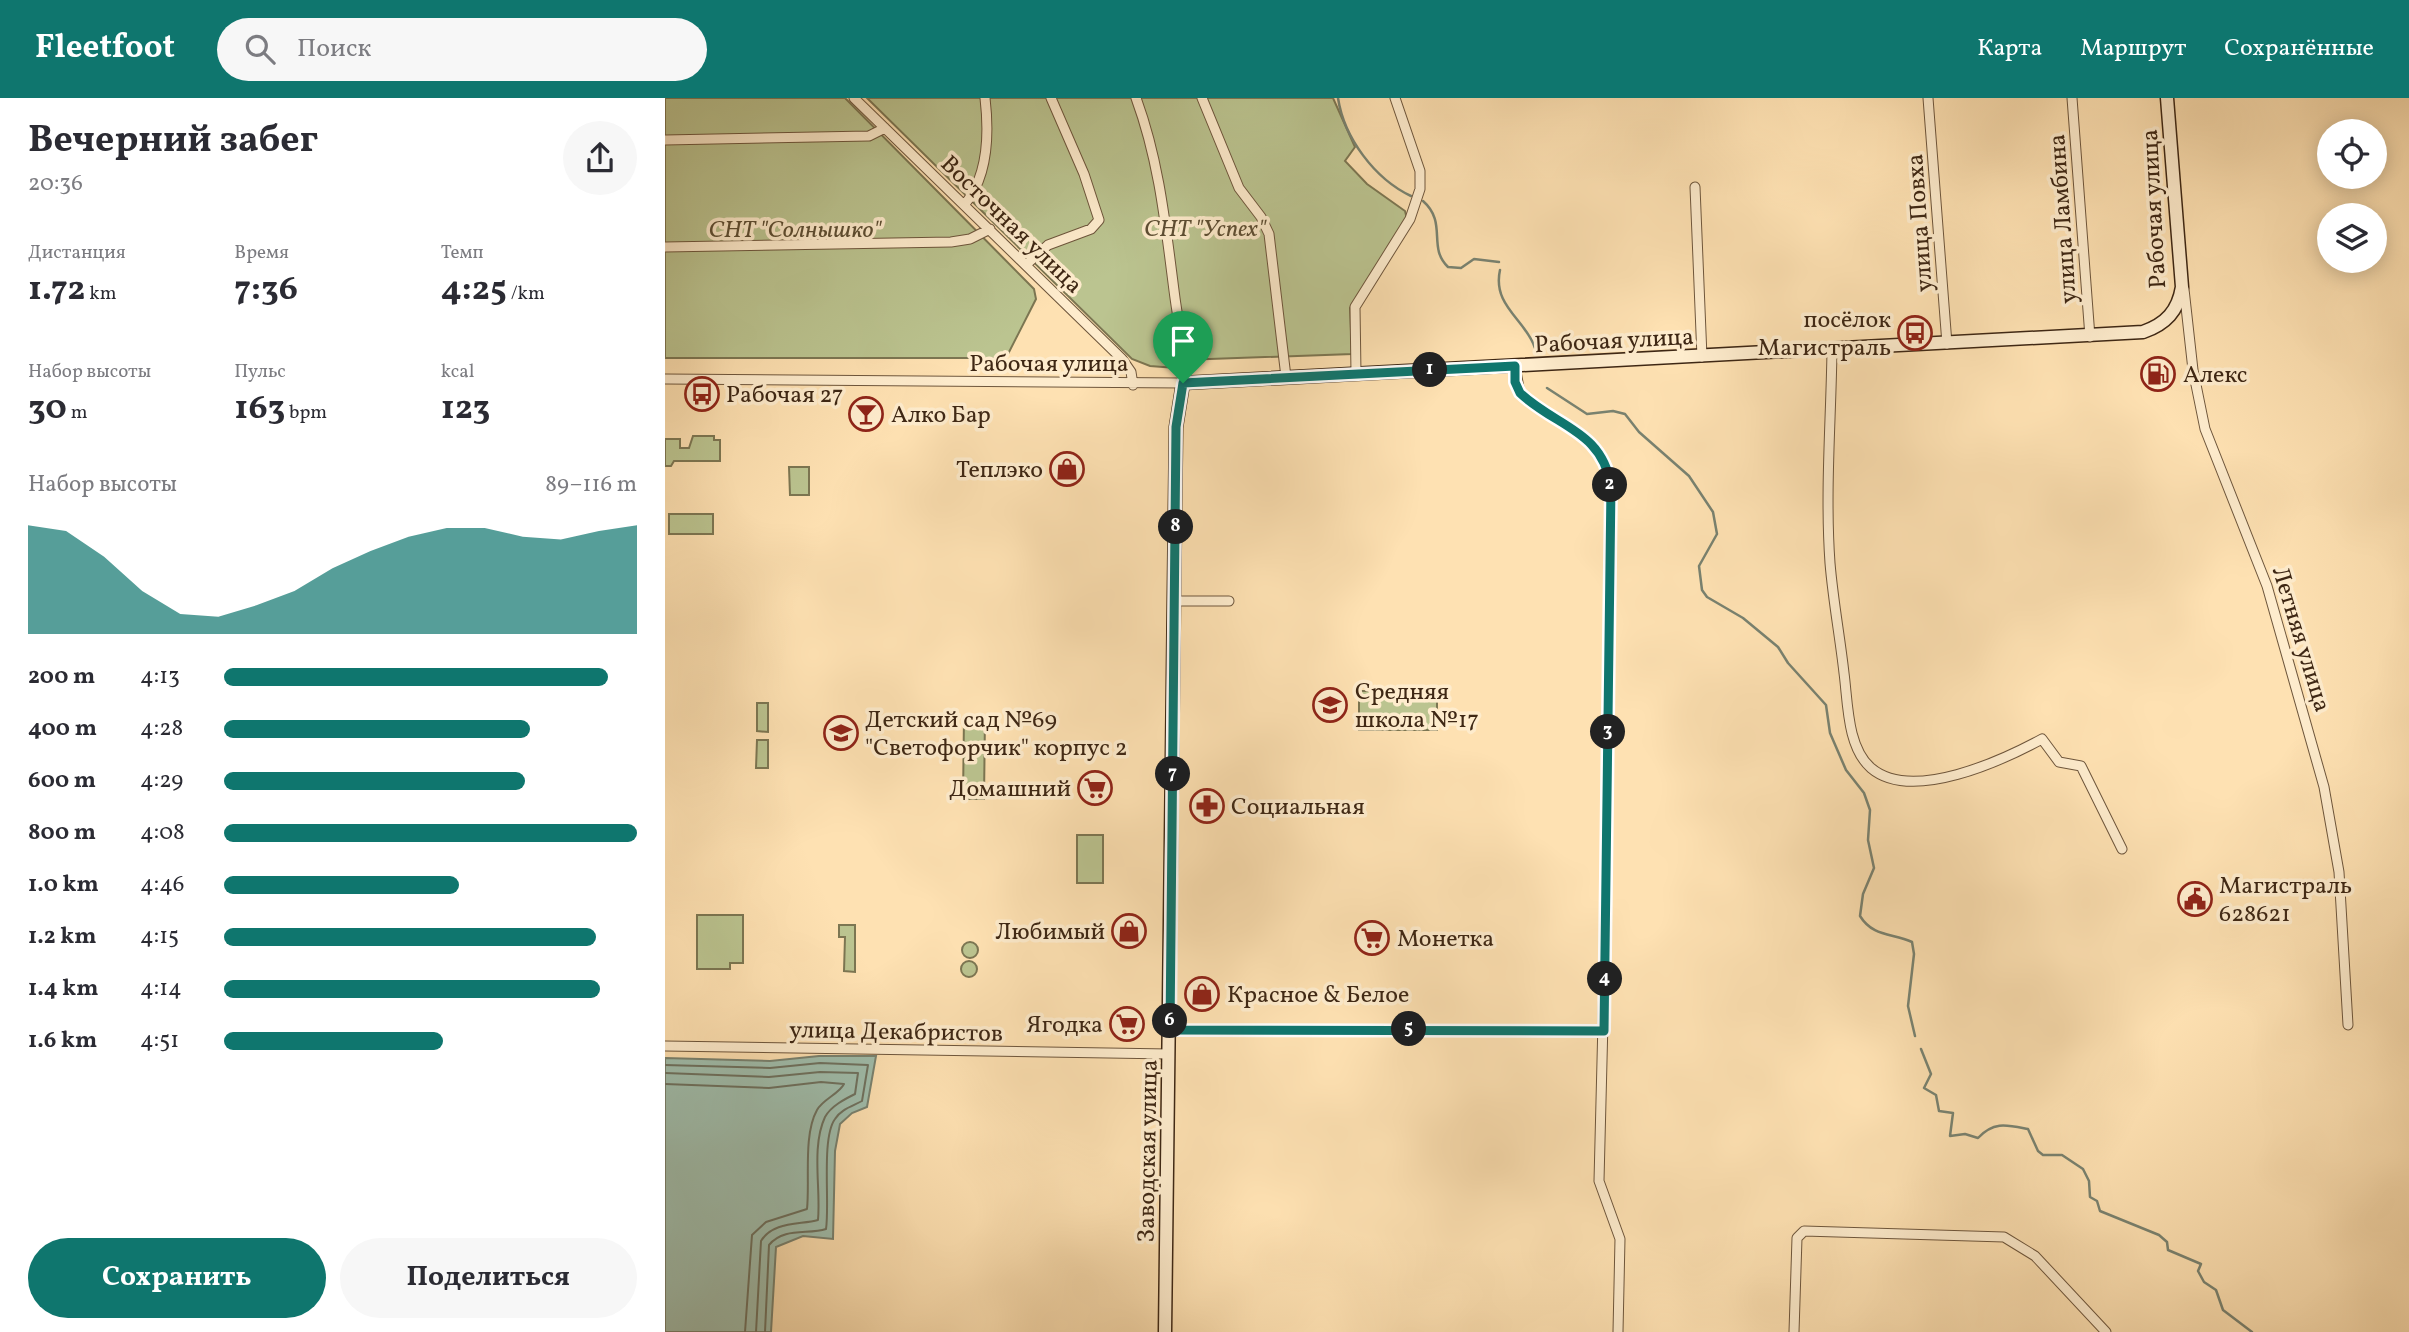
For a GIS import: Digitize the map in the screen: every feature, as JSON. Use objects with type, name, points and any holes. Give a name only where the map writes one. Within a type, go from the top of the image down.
[{"type":"street","name":"Восточная улица","points":[[854,98],[1122,359],[1131,373],[1133,384]]},
{"type":"street","points":[[965,204],[975,187],[986,147],[985,98]]},
{"type":"street","points":[[1027,264],[1048,245],[1091,229],[1099,220],[1084,174],[1051,98]]},
{"type":"street","points":[[1136,98],[1152,152],[1166,220],[1184,355],[1183,383]]},
{"type":"street","points":[[1202,98],[1239,188],[1261,217],[1269,234],[1286,377]]},
{"type":"street","points":[[1356,373],[1355,307],[1414,209],[1420,189],[1420,171],[1395,98]]},
{"type":"street","name":"улица Повха","points":[[1929,98],[1947,344]]},
{"type":"street","name":"улица Ламбина","points":[[2072,98],[2090,337]]},
{"type":"street","name":"Рабочая улица","points":[[665,379],[1183,383],[2135,334],[2164,322],[2178,304],[2183,274],[2168,98]]},
{"type":"street","points":[[665,140],[869,136],[885,128]]},
{"type":"street","points":[[1695,187],[1702,357]]},
{"type":"street","points":[[665,247],[951,242],[970,239],[991,229]]},
{"type":"street","name":"Летняя улица","points":[[2183,274],[2190,351],[2205,429],[2267,586],[2331,819],[2344,920],[2348,1025]]},
{"type":"street","points":[[1832,350],[1830,562],[1851,720],[1861,757],[1873,770],[1889,776],[1947,778],[1994,763],[2042,739],[2059,762],[2081,766],[2122,849]]},
{"type":"street","points":[[1515,366],[1515,382],[1520,393],[1597,448],[1607,466],[1611,486],[1604,1031],[1599,1181],[1619,1240],[1618,1332]]},
{"type":"street","name":"Заводская улица","points":[[1165,1332],[1176,427],[1183,383]]},
{"type":"street","points":[[1175,601],[1229,601]]},
{"type":"street","points":[[1170,1030],[1604,1031]]},
{"type":"street","name":"улица Декабристов","points":[[665,1046],[1169,1054]]},
{"type":"street","points":[[1794,1332],[1797,1238],[1804,1231],[2004,1237],[2035,1256],[2106,1332]]},
{"type":"green space","name":"СНТ \"Солнышко\"","points":[[665,98],[845,98],[1034,289],[1036,299],[1006,358],[665,358]]},
{"type":"green space","name":"СНТ \"Успех\"","points":[[867,98],[1333,98],[1355,147],[1345,161],[1367,184],[1405,211],[1407,219],[1350,308],[1352,354],[1182,360],[1176,368],[1150,366],[1132,359]]},
{"type":"green space","points":[[693,436],[714,436],[714,440],[720,440],[720,461],[674,461],[671,466],[665,466],[665,439],[680,439],[680,448],[689,448]]},
{"type":"green space","points":[[789,467],[809,467],[809,495],[790,495]]},
{"type":"green space","points":[[669,514],[713,514],[713,534],[669,534]]},
{"type":"green space","points":[[1359,691],[1437,691],[1437,730],[1359,730]]},
{"type":"green space","points":[[757,703],[768,703],[768,732],[757,731]]},
{"type":"green space","points":[[964,716],[985,716],[984,799],[963,799]]},
{"type":"green space","points":[[757,740],[768,740],[768,768],[756,768]]},
{"type":"green space","points":[[1077,835],[1103,835],[1103,883],[1077,883]]},
{"type":"green space","points":[[697,915],[743,915],[743,963],[730,963],[730,969],[697,969]]},
{"type":"green space","points":[[839,925],[855,925],[855,972],[844,971],[845,937],[839,937]]},
{"type":"green space","points":[[970,942],[976,944],[976,956],[970,958],[964,956],[962,950],[964,944]]},
{"type":"green space","points":[[969,961],[975,963],[975,975],[969,977],[963,975],[961,969],[963,963]]},
{"type":"water","points":[[819,1056],[876,1056],[867,1107],[852,1113],[840,1124],[835,1151],[833,1239],[803,1236],[776,1247],[771,1332],[665,1332],[665,1058],[770,1061]]},
{"type":"waterway","points":[[1338,98],[1347,128],[1363,156],[1385,179],[1411,196]]},
{"type":"waterway","points":[[1423,201],[1435,218],[1439,251],[1448,267],[1461,268],[1474,259],[1499,262]]},
{"type":"waterway","points":[[1500,270],[1499,283],[1505,303],[1531,338],[1535,348]]},
{"type":"waterway","points":[[1547,388],[1587,414],[1613,411],[1625,414],[1639,432],[1689,476],[1713,512],[1717,534],[1699,566],[1702,590],[1707,597],[1743,618],[1778,647],[1788,663],[1826,705],[1830,733],[1846,770],[1864,793],[1870,810],[1868,840],[1874,868],[1863,894],[1860,916],[1871,928],[1912,942],[1914,954],[1908,1006],[1915,1036]]},
{"type":"waterway","points":[[1921,1049],[1931,1074],[1924,1088],[1936,1095],[1939,1111],[1953,1113],[1950,1136],[1965,1134],[1978,1138],[1990,1129],[2001,1126],[2028,1129],[2038,1151],[2043,1155],[2062,1155],[2083,1169],[2089,1181],[2090,1197],[2097,1201],[2100,1211],[2159,1235],[2167,1242],[2168,1250],[2201,1264],[2198,1271],[2204,1282],[2216,1290],[2223,1310],[2252,1332]]},
{"type":"place","name":"посёлок Магистраль","points":[[1915,333]]},
{"type":"place","name":"Алекс","points":[[2158,374]]},
{"type":"place","name":"Рабочая 27","points":[[702,394]]},
{"type":"place","name":"Алко Бар","points":[[866,414]]},
{"type":"place","name":"Теплэко","points":[[1067,469]]},
{"type":"place","name":"Средняя школа №17","points":[[1330,705]]},
{"type":"place","name":"Детский сад №69 \"Светофорчик\" корпус 2","points":[[841,733]]},
{"type":"place","name":"Домашний","points":[[1095,788]]},
{"type":"place","name":"Социальная","points":[[1207,806]]},
{"type":"place","name":"Магистраль 628621","points":[[2195,899]]},
{"type":"place","name":"Любимый","points":[[1129,931]]},
{"type":"place","name":"Монетка","points":[[1372,938]]},
{"type":"place","name":"Красное & Белое","points":[[1202,994]]},
{"type":"place","name":"Ягодка","points":[[1127,1024]]},
{"type":"route","points":[[1515,366],[1515,382],[1520,393],[1597,448],[1607,466],[1611,486],[1604,1031],[1170,1030],[1176,427],[1183,383],[1515,366]]}]
